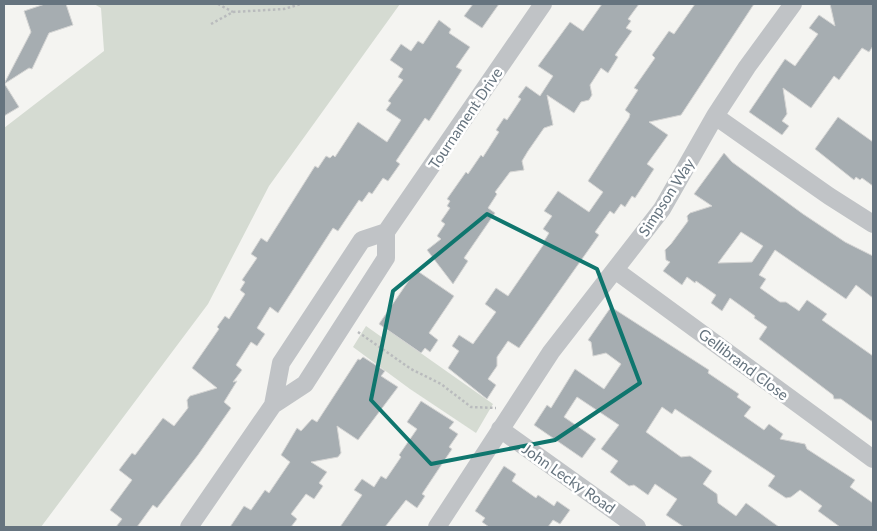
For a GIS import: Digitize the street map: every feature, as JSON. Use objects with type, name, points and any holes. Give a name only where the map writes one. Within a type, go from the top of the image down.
[{"type":"street","name":"Tournament Drive","points":[[386,232],[543,4]]},
{"type":"street","name":"Simpson Way","points":[[437,527],[551,352],[662,209],[715,116],[747,67],[793,4]]},
{"type":"street","points":[[715,116],[829,196],[873,224]]},
{"type":"street","points":[[189,527],[273,405],[306,384],[386,258],[386,232],[362,240],[281,363],[273,405]]},
{"type":"street","name":"Gellibrand Close","points":[[615,270],[873,459]]},
{"type":"street","name":"John Lecky Road","points":[[504,423],[638,527]]},
{"type":"path","points":[[218,4],[233,12]]},
{"type":"path","points":[[211,24],[233,12],[284,9],[301,4]]},
{"type":"path","points":[[345,323],[411,369],[441,384],[471,407],[481,409],[495,407],[504,423]]},
{"type":"highlighted area","points":[[487,214],[597,269],[640,383],[555,440],[431,464],[371,400],[393,291]]},
{"type":"shaded area","points":[[94,4],[400,4],[269,186],[208,304],[41,527],[4,527],[4,128],[104,51],[101,8]]},
{"type":"shaded area","points":[[366,326],[383,338],[388,330],[493,404],[476,433],[410,389],[353,347]]},
{"type":"building","points":[[45,4],[66,4],[73,25],[49,33],[32,69],[29,68],[4,84],[31,32],[24,11]]},
{"type":"building","points":[[473,4],[499,4],[482,28],[464,16]]},
{"type":"building","points":[[602,4],[639,4],[628,19],[631,21],[626,28],[632,31],[615,55],[618,57],[608,73],[601,68],[590,85],[592,95],[589,100],[581,102],[574,113],[547,95],[553,125],[544,128],[528,151],[522,161],[524,170],[510,172],[495,192],[497,194],[488,208],[495,213],[464,258],[468,261],[453,284],[427,250],[441,239],[437,236],[445,224],[441,221],[450,208],[447,206],[450,201],[447,199],[466,172],[468,174],[481,155],[483,157],[499,132],[496,130],[504,118],[507,120],[521,99],[518,97],[526,86],[540,96],[553,76],[538,66],[570,22],[583,31]]},
{"type":"building","points":[[695,4],[754,4],[681,115],[649,122],[668,135],[647,164],[654,169],[635,198],[632,196],[625,207],[621,204],[614,214],[610,211],[595,232],[599,235],[519,348],[508,341],[497,357],[497,366],[488,379],[496,385],[487,399],[448,368],[459,351],[452,346],[459,335],[473,344],[496,312],[485,304],[496,288],[508,296],[544,244],[549,233],[543,229],[552,216],[544,211],[558,191],[589,212],[603,192],[588,181],[629,118],[630,114],[625,110],[638,90],[634,88],[655,58],[652,55],[669,31],[674,34]]},
{"type":"building","points":[[830,4],[873,4],[873,46],[869,52],[862,48],[839,80],[834,76],[811,108],[783,88],[787,114],[782,121],[789,126],[782,135],[749,112],[785,59],[795,66],[818,34],[809,28],[819,15],[835,26]]},
{"type":"building","points":[[439,20],[451,29],[449,33],[470,47],[456,67],[462,70],[429,121],[425,118],[396,161],[400,164],[388,181],[383,178],[372,194],[369,192],[362,202],[359,200],[338,231],[333,228],[278,313],[270,307],[257,328],[265,334],[257,346],[251,342],[236,365],[242,370],[233,382],[237,381],[224,402],[231,408],[198,455],[157,508],[153,505],[137,527],[116,527],[122,519],[110,510],[132,480],[119,470],[132,453],[135,455],[163,418],[174,426],[188,408],[187,400],[190,396],[217,388],[192,368],[219,329],[217,327],[225,316],[229,319],[245,294],[240,290],[245,282],[242,280],[257,258],[251,254],[261,238],[267,242],[315,166],[318,168],[326,156],[330,158],[333,155],[335,157],[358,122],[387,142],[401,120],[386,110],[391,103],[388,101],[403,80],[398,77],[403,69],[390,60],[401,44],[411,51],[418,41],[423,44]]},
{"type":"building","points":[[4,83],[19,107],[4,116]]},
{"type":"building","points":[[838,117],[873,142],[873,186],[862,178],[860,180],[856,177],[854,180],[815,149]]},
{"type":"building","points":[[724,153],[732,162],[803,214],[845,242],[873,256],[873,298],[856,285],[846,299],[775,250],[759,275],[766,279],[760,288],[780,302],[786,302],[799,311],[807,300],[827,314],[822,320],[873,356],[873,422],[841,399],[834,399],[833,395],[759,339],[767,327],[730,298],[722,311],[711,303],[716,295],[696,281],[695,283],[687,277],[682,285],[663,271],[670,262],[666,260],[665,250],[688,221],[687,216],[690,213],[712,206],[694,194]],"holes":[[[741,232],[763,246],[752,262],[718,263]]]},
{"type":"building","points":[[416,270],[454,296],[429,333],[438,340],[430,352],[425,348],[421,353],[379,324]]},
{"type":"building","points":[[611,307],[709,370],[708,373],[739,394],[737,397],[751,407],[744,416],[764,430],[769,424],[783,434],[780,439],[805,444],[807,449],[855,480],[850,487],[873,503],[873,527],[840,527],[818,511],[822,506],[800,490],[791,497],[786,498],[768,486],[775,476],[675,409],[672,414],[662,407],[646,432],[681,457],[690,456],[712,471],[703,484],[717,494],[718,503],[736,516],[746,503],[779,527],[684,527],[666,515],[677,499],[655,484],[648,495],[634,485],[629,486],[610,472],[618,461],[601,449],[619,425],[577,397],[564,417],[596,439],[582,458],[534,425],[547,405],[551,408],[575,369],[604,389],[621,364],[606,353],[593,356],[591,342],[588,340]]},
{"type":"building","points":[[363,357],[385,371],[381,376],[398,387],[358,440],[337,426],[341,453],[338,457],[311,462],[327,472],[319,483],[323,486],[314,499],[306,494],[291,514],[297,519],[291,527],[230,527],[244,506],[251,510],[265,490],[269,493],[290,462],[281,455],[297,428],[301,431],[312,419],[317,422],[358,359],[360,360]]},
{"type":"building","points":[[421,401],[454,422],[449,428],[458,434],[449,447],[452,449],[422,494],[425,496],[417,508],[406,500],[385,527],[340,527],[362,495],[354,490],[362,479],[374,487],[381,476],[386,479],[401,457],[399,455],[417,429],[407,422]]},
{"type":"building","points":[[504,466],[516,474],[512,481],[536,498],[538,495],[554,506],[557,501],[570,510],[560,524],[553,520],[548,527],[489,527],[482,522],[485,518],[475,511]]}]
